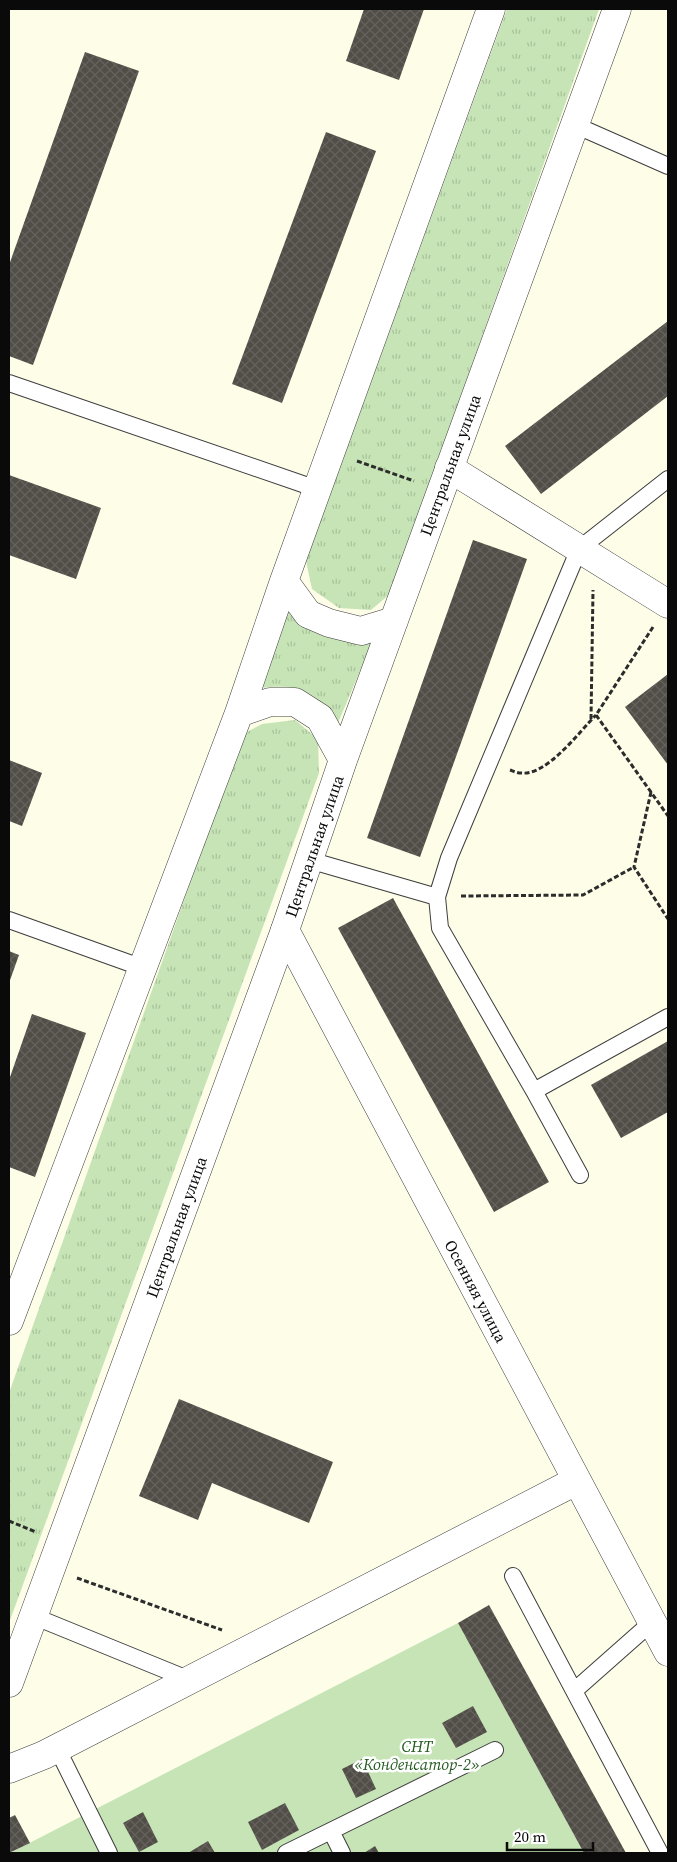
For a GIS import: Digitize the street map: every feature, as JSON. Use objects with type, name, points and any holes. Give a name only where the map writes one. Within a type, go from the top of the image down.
[{"type":"street","points":[[9,1321],[239,713],[284,581],[492,9]]},
{"type":"street","name":"Центральная улица","points":[[9,1683],[285,930],[343,760],[617,9]]},
{"type":"street","points":[[445,479],[586,553],[668,604]]},
{"type":"street","points":[[284,581],[308,614],[328,623],[361,631],[394,621]]},
{"type":"street","points":[[239,713],[270,702],[295,702],[320,718],[343,760]]},
{"type":"street","name":"Осенняя улица","points":[[285,930],[576,1481],[662,1633]]},
{"type":"street","points":[[9,1769],[57,1748],[576,1481]]},
{"type":"lane","points":[[574,125],[668,166]]},
{"type":"lane","points":[[9,383],[318,489]]},
{"type":"lane","points":[[580,1175],[440,928],[437,897],[449,858],[488,763],[586,553],[668,479]]},
{"type":"lane","points":[[309,860],[437,897]]},
{"type":"lane","points":[[9,920],[143,968]]},
{"type":"lane","points":[[534,1091],[668,1017]]},
{"type":"lane","points":[[513,1576],[660,1853]]},
{"type":"lane","points":[[33,1616],[190,1680]]},
{"type":"lane","points":[[574,1691],[662,1633]]},
{"type":"lane","points":[[57,1748],[110,1853]]},
{"type":"lane","points":[[286,1853],[495,1750]]},
{"type":"lane","points":[[331,1831],[342,1853]]},
{"type":"path","points":[[331,452],[445,479]]},
{"type":"path","points":[[586,553],[591,720]]},
{"type":"path","points":[[488,763],[522,773],[542,768],[558,755],[596,714],[668,604]]},
{"type":"path","points":[[596,714],[668,816]]},
{"type":"path","points":[[651,792],[634,867],[668,919]]},
{"type":"path","points":[[437,897],[583,894],[634,867]]},
{"type":"path","points":[[78,1569],[76,1577],[260,1644]]},
{"type":"green space","points":[[507,9],[599,9],[390,594],[371,610],[339,608],[312,589],[306,561]]},
{"type":"green space","points":[[290,608],[373,640],[338,723],[322,703],[305,692],[296,688],[285,687],[260,688]]},
{"type":"green space","points":[[295,720],[318,739],[319,773],[9,1623],[9,1393],[243,734],[262,724]]},
{"type":"green space","name":"СНТ «Конденсатор-2»","points":[[458,1623],[584,1853],[10,1853]]},
{"type":"building","points":[[364,9],[424,9],[399,80],[346,61]]},
{"type":"building","points":[[85,52],[139,71],[33,365],[9,356],[9,265]]},
{"type":"building","points":[[326,132],[376,151],[282,403],[232,384]]},
{"type":"building","points":[[668,321],[668,396],[541,494],[505,446]]},
{"type":"building","points":[[9,475],[101,508],[76,579],[9,555]]},
{"type":"building","points":[[473,540],[527,559],[420,857],[367,838]]},
{"type":"building","points":[[668,674],[668,765],[625,707]]},
{"type":"building","points":[[9,760],[42,773],[22,826],[9,821]]},
{"type":"building","points":[[393,898],[549,1182],[494,1212],[338,928]]},
{"type":"building","points":[[9,951],[19,955],[9,983]]},
{"type":"building","points":[[32,1014],[86,1033],[35,1177],[9,1167],[9,1080]]},
{"type":"building","points":[[668,1041],[668,1112],[621,1138],[591,1085]]},
{"type":"building","points":[[179,1399],[333,1462],[309,1523],[212,1483],[198,1520],[139,1496]]},
{"type":"building","points":[[489,1605],[626,1853],[584,1853],[458,1623]]},
{"type":"building","points":[[473,1706],[487,1732],[456,1748],[442,1723]]},
{"type":"building","points":[[362,1759],[376,1789],[356,1798],[342,1769]]},
{"type":"building","points":[[285,1803],[299,1830],[262,1850],[248,1822]]},
{"type":"building","points":[[143,1812],[158,1842],[139,1852],[123,1823]]},
{"type":"building","points":[[15,1815],[30,1843],[9,1853],[9,1818]]},
{"type":"building","points":[[208,1841],[215,1853],[188,1853]]},
{"type":"building","points":[[375,1846],[379,1853],[364,1853]]}]
